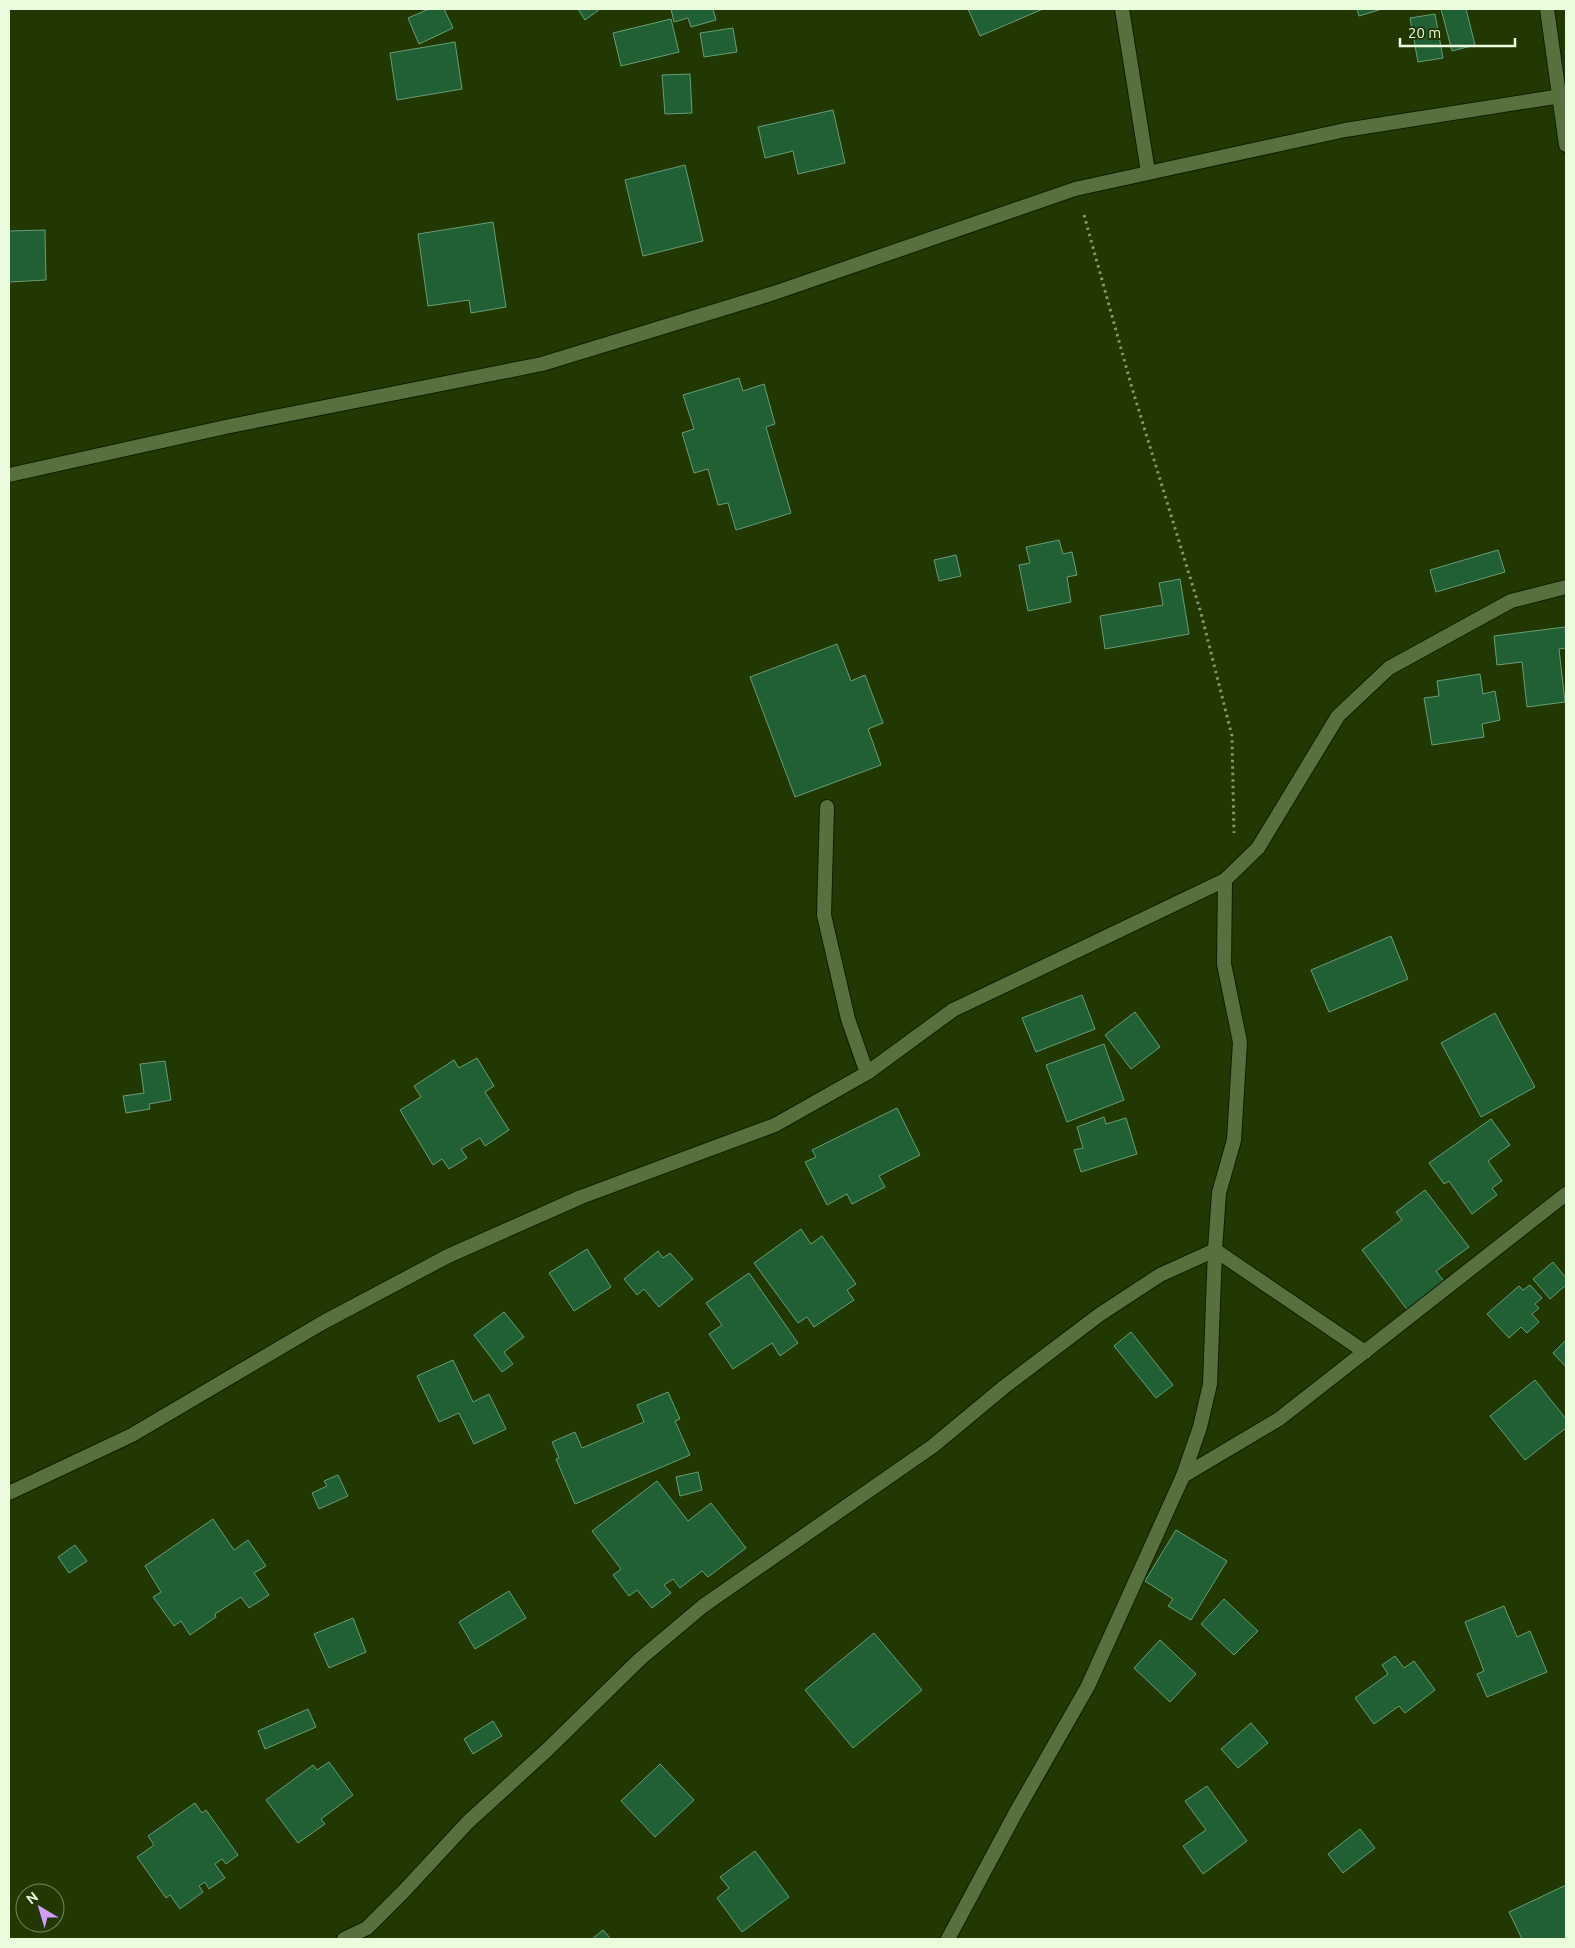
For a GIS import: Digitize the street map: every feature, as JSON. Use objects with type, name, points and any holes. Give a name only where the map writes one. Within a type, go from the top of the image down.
[{"type":"street","points":[[1122,9],[1148,172]]},
{"type":"street","points":[[1547,9],[1561,96],[1566,145]]},
{"type":"street","points":[[9,475],[230,426],[542,364],[774,293],[1075,189],[1346,130],[1561,96]]},
{"type":"street","points":[[9,1493],[132,1435],[322,1323],[448,1256],[581,1197],[775,1125],[867,1073],[953,1010],[1225,880],[1258,848],[1338,716],[1388,668],[1511,601],[1566,587]]},
{"type":"street","points":[[827,807],[824,915],[848,1019],[867,1073]]},
{"type":"street","points":[[948,1939],[1088,1686],[1183,1476],[1200,1427],[1210,1384],[1219,1193],[1234,1140],[1240,1042],[1224,964],[1225,880]]},
{"type":"street","points":[[1183,1476],[1279,1418],[1566,1194]]},
{"type":"street","points":[[1215,1250],[1365,1352]]},
{"type":"street","points":[[344,1939],[367,1928],[468,1822],[547,1750],[640,1659],[703,1606],[933,1446],[1004,1387],[1099,1315],[1160,1275],[1215,1250]]},
{"type":"path","points":[[1075,189],[1097,256],[1132,388],[1201,613],[1232,736],[1234,838],[1225,880]]},
{"type":"building","points":[[429,9],[444,9],[453,28],[419,44],[408,18]]},
{"type":"building","points":[[578,9],[600,9],[585,20]]},
{"type":"building","points":[[671,9],[713,9],[716,20],[691,27],[688,18],[674,22]]},
{"type":"building","points":[[968,9],[1043,9],[980,36]]},
{"type":"building","points":[[1357,9],[1382,9],[1359,16]]},
{"type":"building","points":[[1441,9],[1466,9],[1475,45],[1452,51]]},
{"type":"building","points":[[1435,14],[1443,58],[1418,62],[1410,18]]},
{"type":"building","points":[[671,19],[679,52],[621,66],[613,33]]},
{"type":"building","points":[[733,28],[737,52],[704,57],[700,33]]},
{"type":"building","points":[[455,42],[462,89],[397,100],[390,53]]},
{"type":"building","points":[[690,74],[692,113],[665,114],[662,75]]},
{"type":"building","points":[[833,110],[845,163],[798,174],[793,151],[765,158],[758,127]]},
{"type":"building","points":[[685,165],[703,241],[643,256],[625,180]]},
{"type":"building","points":[[493,222],[506,307],[471,313],[469,300],[428,306],[418,234]]},
{"type":"building","points":[[45,230],[46,280],[9,282],[9,231]]},
{"type":"building","points":[[739,378],[743,391],[764,384],[775,424],[766,427],[791,513],[736,530],[728,503],[718,505],[708,469],[694,473],[682,433],[694,429],[683,395]]},
{"type":"building","points":[[1059,540],[1063,554],[1072,552],[1077,575],[1067,577],[1071,602],[1028,611],[1019,565],[1030,563],[1026,547]]},
{"type":"building","points":[[1498,550],[1505,572],[1436,592],[1430,570]]},
{"type":"building","points":[[956,555],[961,576],[939,581],[934,560]]},
{"type":"building","points":[[1180,579],[1189,634],[1105,649],[1100,616],[1163,605],[1159,583]]},
{"type":"building","points":[[1565,627],[1566,648],[1559,649],[1565,702],[1527,707],[1522,662],[1497,665],[1494,636]]},
{"type":"building","points":[[837,644],[851,681],[865,675],[883,723],[868,729],[881,765],[795,797],[750,677]]},
{"type":"building","points":[[1480,674],[1483,694],[1495,691],[1500,720],[1482,724],[1484,737],[1432,745],[1424,698],[1439,696],[1437,681]]},
{"type":"building","points":[[1391,936],[1408,979],[1329,1012],[1311,970]]},
{"type":"building","points":[[1082,995],[1095,1029],[1036,1052],[1022,1018]]},
{"type":"building","points":[[1135,1012],[1160,1047],[1131,1069],[1105,1035]]},
{"type":"building","points":[[1495,1013],[1535,1087],[1481,1117],[1441,1043]]},
{"type":"building","points":[[1104,1044],[1124,1100],[1067,1122],[1046,1065]]},
{"type":"building","points":[[477,1058],[494,1086],[485,1092],[509,1130],[485,1146],[480,1138],[461,1149],[467,1158],[449,1169],[442,1159],[433,1165],[400,1110],[421,1097],[414,1086],[454,1060],[459,1068]]},
{"type":"building","points":[[165,1061],[171,1100],[149,1104],[150,1109],[126,1113],[123,1096],[144,1093],[140,1064]]},
{"type":"building","points":[[897,1108],[920,1155],[879,1176],[885,1187],[852,1204],[847,1194],[827,1205],[805,1162],[816,1157],[812,1150]]},
{"type":"building","points":[[1104,1117],[1106,1124],[1126,1118],[1137,1154],[1081,1172],[1074,1150],[1083,1148],[1077,1127]]},
{"type":"building","points":[[1491,1119],[1510,1145],[1488,1161],[1502,1181],[1492,1188],[1497,1195],[1472,1214],[1449,1181],[1444,1184],[1429,1163]]},
{"type":"building","points":[[1425,1190],[1469,1247],[1436,1271],[1446,1284],[1409,1312],[1362,1250],[1402,1220],[1396,1212]]},
{"type":"building","points":[[801,1229],[811,1244],[822,1236],[856,1284],[847,1290],[854,1300],[814,1327],[807,1317],[798,1323],[754,1263]]},
{"type":"building","points":[[587,1249],[611,1287],[574,1311],[549,1273]]},
{"type":"building","points":[[658,1251],[663,1258],[670,1253],[693,1279],[659,1307],[644,1289],[637,1295],[624,1279]]},
{"type":"building","points":[[1553,1262],[1566,1278],[1566,1285],[1550,1299],[1533,1279]]},
{"type":"building","points":[[749,1273],[798,1343],[780,1356],[772,1343],[733,1369],[709,1334],[722,1325],[706,1303]]},
{"type":"building","points":[[1530,1285],[1542,1298],[1535,1304],[1539,1308],[1532,1314],[1539,1322],[1527,1333],[1521,1327],[1509,1338],[1487,1314],[1519,1286],[1523,1290]]},
{"type":"building","points":[[504,1312],[524,1337],[504,1352],[513,1364],[502,1372],[474,1335]]},
{"type":"building","points":[[1131,1332],[1173,1385],[1156,1398],[1114,1346]]},
{"type":"building","points":[[1566,1340],[1566,1367],[1553,1353]]},
{"type":"building","points":[[453,1360],[473,1402],[489,1394],[506,1429],[474,1444],[459,1413],[439,1422],[417,1376]]},
{"type":"building","points":[[1535,1380],[1566,1419],[1566,1428],[1525,1460],[1490,1416]]},
{"type":"building","points":[[668,1392],[680,1419],[675,1421],[690,1455],[575,1504],[556,1459],[559,1458],[552,1442],[575,1432],[582,1448],[644,1422],[637,1405]]},
{"type":"building","points":[[698,1472],[702,1490],[680,1496],[676,1477]]},
{"type":"building","points":[[338,1475],[348,1496],[319,1509],[312,1493],[327,1486],[324,1481]]},
{"type":"building","points":[[657,1481],[688,1521],[711,1503],[746,1548],[708,1577],[702,1571],[680,1588],[673,1579],[664,1585],[671,1593],[652,1608],[637,1590],[629,1596],[613,1575],[621,1569],[592,1531]]},
{"type":"building","points":[[213,1519],[234,1550],[248,1540],[266,1566],[254,1573],[269,1595],[249,1608],[241,1597],[215,1614],[216,1617],[190,1635],[181,1621],[174,1626],[153,1597],[161,1592],[145,1566]]},
{"type":"building","points":[[1176,1530],[1227,1561],[1191,1620],[1168,1606],[1173,1599],[1145,1581]]},
{"type":"building","points":[[75,1545],[87,1561],[69,1573],[58,1557]]},
{"type":"building","points":[[509,1591],[526,1618],[475,1649],[459,1622]]},
{"type":"building","points":[[1224,1599],[1258,1631],[1234,1655],[1201,1624]]},
{"type":"building","points":[[1504,1606],[1517,1637],[1530,1631],[1547,1672],[1487,1697],[1477,1674],[1484,1671],[1465,1622]]},
{"type":"building","points":[[353,1618],[366,1652],[329,1668],[314,1634]]},
{"type":"building","points":[[874,1633],[922,1690],[853,1748],[805,1690]]},
{"type":"building","points":[[1160,1640],[1196,1674],[1170,1702],[1134,1668]]},
{"type":"building","points":[[1395,1656],[1404,1668],[1414,1661],[1435,1690],[1405,1713],[1399,1706],[1374,1724],[1355,1698],[1388,1674],[1382,1665]]},
{"type":"building","points":[[308,1709],[316,1727],[265,1749],[258,1731]]},
{"type":"building","points":[[493,1721],[502,1736],[473,1754],[464,1739]]},
{"type":"building","points":[[1251,1723],[1268,1743],[1238,1768],[1221,1749]]},
{"type":"building","points":[[329,1762],[353,1795],[321,1819],[325,1824],[298,1843],[266,1800],[313,1765],[317,1770]]},
{"type":"building","points":[[660,1764],[694,1800],[655,1837],[621,1801]]},
{"type":"building","points":[[1207,1786],[1247,1841],[1203,1874],[1183,1846],[1206,1830],[1185,1801]]},
{"type":"building","points":[[195,1803],[202,1813],[206,1810],[238,1855],[226,1864],[222,1859],[215,1864],[225,1878],[209,1889],[205,1882],[199,1886],[203,1892],[180,1909],[170,1895],[166,1898],[137,1857],[154,1845],[148,1836]]},
{"type":"building","points":[[1360,1829],[1375,1848],[1343,1873],[1328,1854]]},
{"type":"building","points":[[755,1851],[789,1897],[742,1932],[717,1898],[729,1888],[720,1877]]},
{"type":"building","points":[[1566,1885],[1566,1939],[1522,1939],[1509,1912]]},
{"type":"building","points":[[603,1930],[611,1939],[592,1939]]}]
